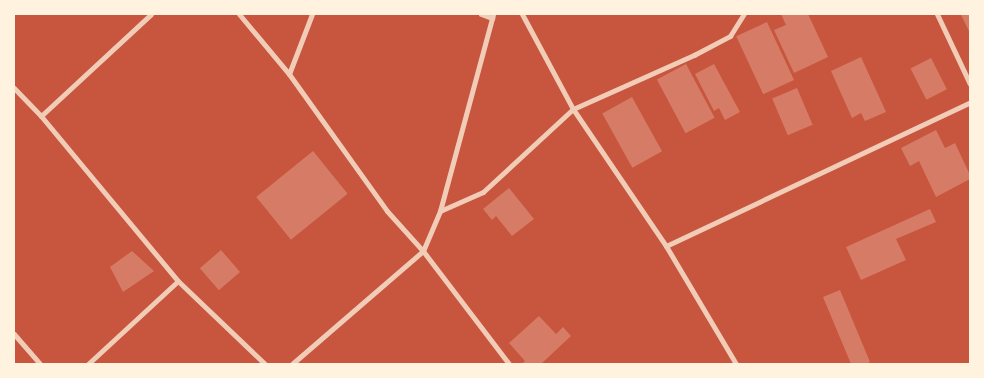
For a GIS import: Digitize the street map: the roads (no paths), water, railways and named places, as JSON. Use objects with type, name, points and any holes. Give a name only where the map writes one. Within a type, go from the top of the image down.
[{"type":"street","points":[[41,116],[151,14]]},
{"type":"street","points":[[239,14],[289,74],[387,212],[423,251],[509,364]]},
{"type":"street","points":[[289,74],[312,14]]},
{"type":"street","points":[[292,364],[423,251],[440,211],[492,16],[481,14]]},
{"type":"street","points":[[522,14],[573,109],[666,246],[736,364]]},
{"type":"street","points":[[440,211],[483,192],[573,109],[694,55],[730,36],[744,14]]},
{"type":"street","points":[[937,14],[970,84]]},
{"type":"street","points":[[14,88],[41,116],[178,281],[265,364]]},
{"type":"street","points":[[666,246],[970,102]]},
{"type":"street","points":[[88,364],[178,281]]},
{"type":"street","points":[[14,334],[40,364]]}]
